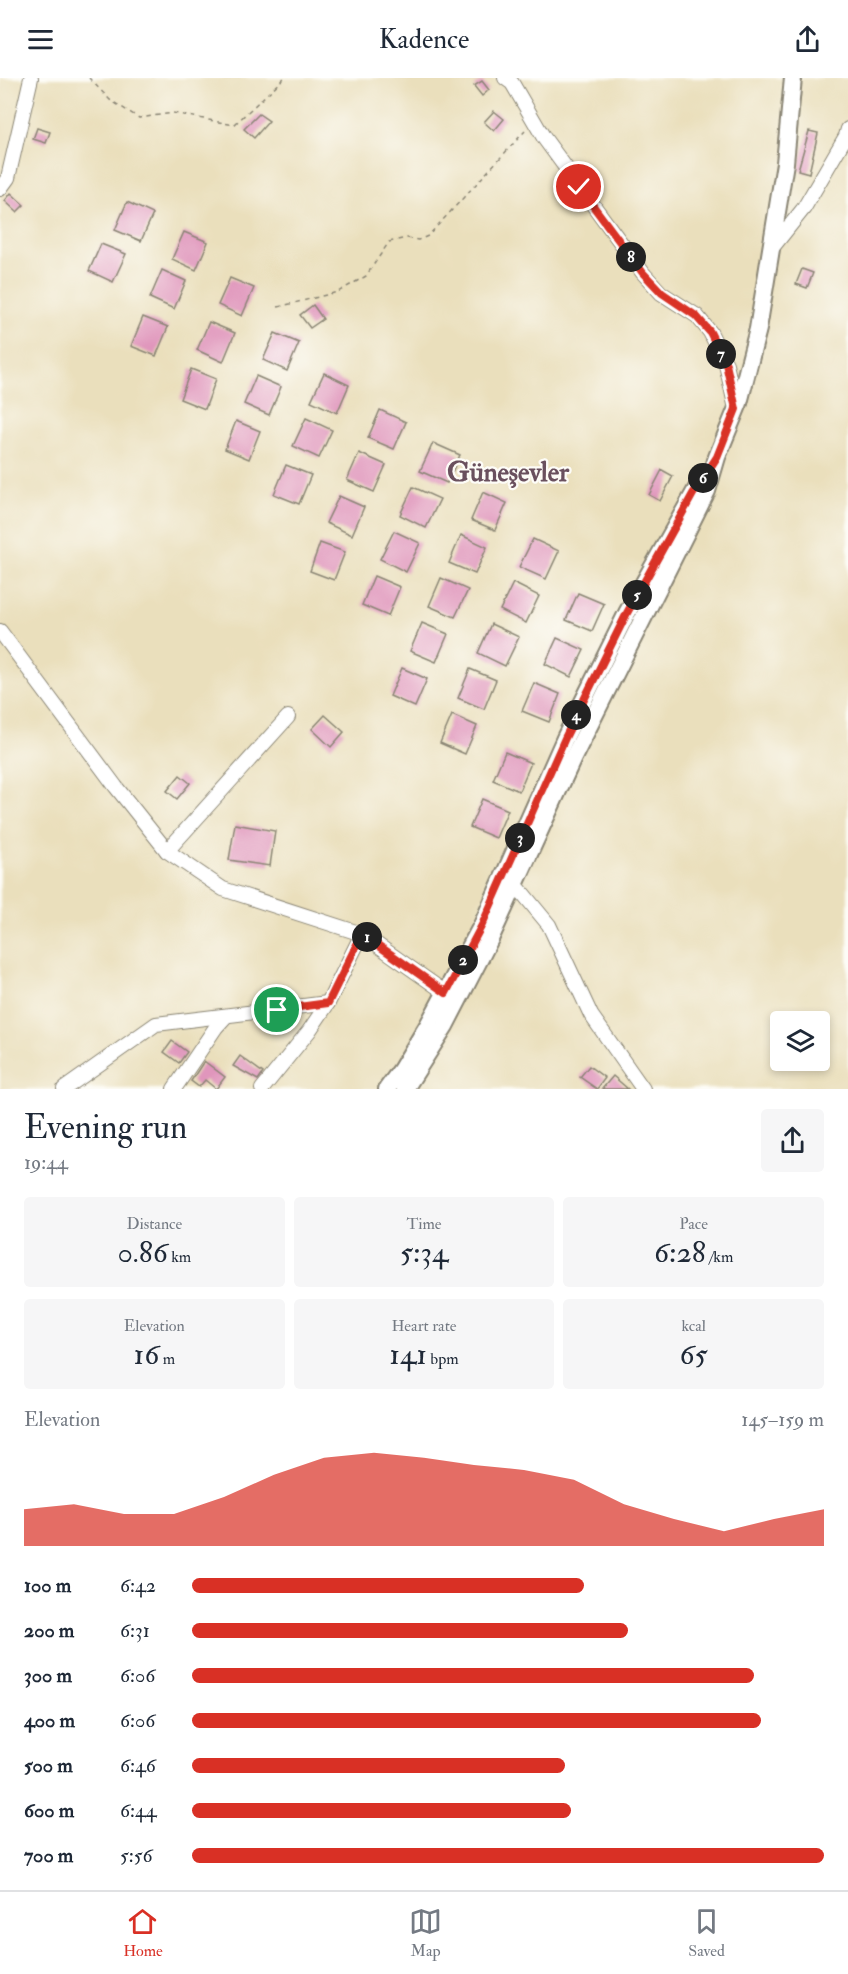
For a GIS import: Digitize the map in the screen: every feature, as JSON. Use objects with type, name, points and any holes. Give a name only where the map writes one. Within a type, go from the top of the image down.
[{"type":"main road","points":[[405,1089],[445,1026],[516,885],[573,758],[707,491],[717,457],[736,409],[758,329],[785,163],[793,78]]},
{"type":"main road","points":[[387,1089],[401,1070],[446,993],[482,925],[565,738],[622,624],[693,494],[717,457]]},
{"type":"street","points":[[0,189],[8,178],[31,78]]},
{"type":"street","points":[[505,78],[512,83],[550,146],[643,273],[662,293],[696,316],[710,332],[726,364],[736,409]]},
{"type":"street","points":[[772,248],[804,208],[848,129]]},
{"type":"street","points":[[0,631],[116,787],[167,851],[223,889],[362,934],[446,993]]},
{"type":"street","points":[[167,851],[288,717]]},
{"type":"street","points":[[516,885],[549,926],[591,1016],[643,1089]]},
{"type":"street","points":[[262,1089],[309,1031],[328,1003],[362,934]]},
{"type":"street","points":[[64,1089],[156,1024],[328,1003]]},
{"type":"street","points":[[174,1089],[226,1016]]},
{"type":"path","points":[[89,78],[110,100],[139,118],[173,113],[234,125],[284,78]]},
{"type":"path","points":[[278,307],[338,292],[366,276],[389,242],[407,238],[418,240],[428,236],[534,122]]},
{"type":"building","points":[[482,81],[489,90],[482,96],[474,86]]},
{"type":"building","points":[[494,111],[504,119],[494,131],[484,122]]},
{"type":"building","points":[[259,114],[269,121],[254,138],[244,129]]},
{"type":"building","points":[[37,128],[50,132],[46,143],[33,139]]},
{"type":"building","points":[[809,131],[818,133],[809,173],[798,170]]},
{"type":"building","points":[[11,193],[24,205],[17,212],[5,201]]},
{"type":"building","points":[[127,202],[153,214],[141,241],[115,230]]},
{"type":"building","points":[[184,232],[208,242],[196,270],[172,259]]},
{"type":"building","points":[[101,244],[126,254],[113,282],[89,271]]},
{"type":"building","points":[[802,269],[813,273],[807,288],[796,284]]},
{"type":"building","points":[[162,270],[186,281],[174,309],[150,298]]},
{"type":"building","points":[[230,278],[254,288],[242,316],[218,305]]},
{"type":"building","points":[[313,305],[323,319],[310,328],[300,315]]},
{"type":"building","points":[[143,317],[168,327],[156,356],[131,346]]},
{"type":"building","points":[[209,322],[235,333],[223,362],[197,350]]},
{"type":"building","points":[[275,333],[299,343],[287,371],[263,360]]},
{"type":"building","points":[[191,369],[216,379],[205,409],[180,399]]},
{"type":"building","points":[[324,373],[349,385],[337,413],[311,401]]},
{"type":"building","points":[[256,376],[281,387],[269,415],[244,404]]},
{"type":"building","points":[[380,410],[406,422],[394,449],[368,438]]},
{"type":"building","points":[[306,418],[332,430],[319,458],[293,446]]},
{"type":"building","points":[[236,421],[260,431],[249,459],[225,449]]},
{"type":"building","points":[[433,443],[460,455],[447,483],[420,471]]},
{"type":"building","points":[[359,453],[386,465],[374,492],[347,480]]},
{"type":"building","points":[[286,465],[311,475],[299,504],[274,494]]},
{"type":"building","points":[[662,470],[673,476],[660,501],[649,495]]},
{"type":"building","points":[[413,487],[440,499],[426,528],[400,515]]},
{"type":"building","points":[[483,492],[507,503],[495,530],[471,520]]},
{"type":"building","points":[[339,496],[364,507],[352,535],[326,523]]},
{"type":"building","points":[[394,531],[420,543],[406,572],[380,559]]},
{"type":"building","points":[[461,535],[487,547],[475,574],[449,563]]},
{"type":"building","points":[[533,539],[559,551],[546,579],[519,567]]},
{"type":"building","points":[[320,543],[345,552],[334,580],[310,571]]},
{"type":"building","points":[[374,576],[400,587],[388,616],[362,605]]},
{"type":"building","points":[[441,578],[468,590],[455,617],[429,606]]},
{"type":"building","points":[[513,583],[539,596],[526,623],[500,610]]},
{"type":"building","points":[[578,593],[604,604],[592,631],[566,620]]},
{"type":"building","points":[[422,623],[448,634],[436,662],[410,651]]},
{"type":"building","points":[[491,624],[519,637],[505,666],[478,653]]},
{"type":"building","points":[[557,638],[584,650],[571,677],[545,664]]},
{"type":"building","points":[[402,668],[427,679],[415,707],[390,696]]},
{"type":"building","points":[[470,669],[496,680],[484,709],[458,698]]},
{"type":"building","points":[[534,683],[560,694],[549,722],[522,711]]},
{"type":"building","points":[[325,715],[344,732],[331,747],[312,729]]},
{"type":"building","points":[[452,715],[477,726],[465,754],[440,743]]},
{"type":"building","points":[[505,752],[531,763],[519,791],[493,780]]},
{"type":"building","points":[[180,775],[190,783],[177,799],[167,791]]},
{"type":"building","points":[[482,799],[508,810],[496,838],[470,827]]},
{"type":"building","points":[[235,824],[275,831],[270,866],[229,860]]},
{"type":"building","points":[[172,1041],[187,1052],[179,1063],[164,1052]]},
{"type":"building","points":[[240,1056],[263,1073],[258,1080],[233,1066]]},
{"type":"building","points":[[204,1061],[225,1077],[216,1089],[205,1080],[199,1087],[191,1081]]},
{"type":"building","points":[[589,1066],[605,1078],[597,1089],[580,1077]]},
{"type":"building","points":[[613,1076],[628,1089],[602,1089]]},
{"type":"district","name":"Güneşevler","points":[[508,472]]},
{"type":"route","points":[[277,1010],[328,1003],[362,934],[446,993],[482,925],[565,738],[627,613],[693,494],[717,457],[736,409],[726,364],[710,332],[696,316],[662,293],[643,273],[579,187]]}]
